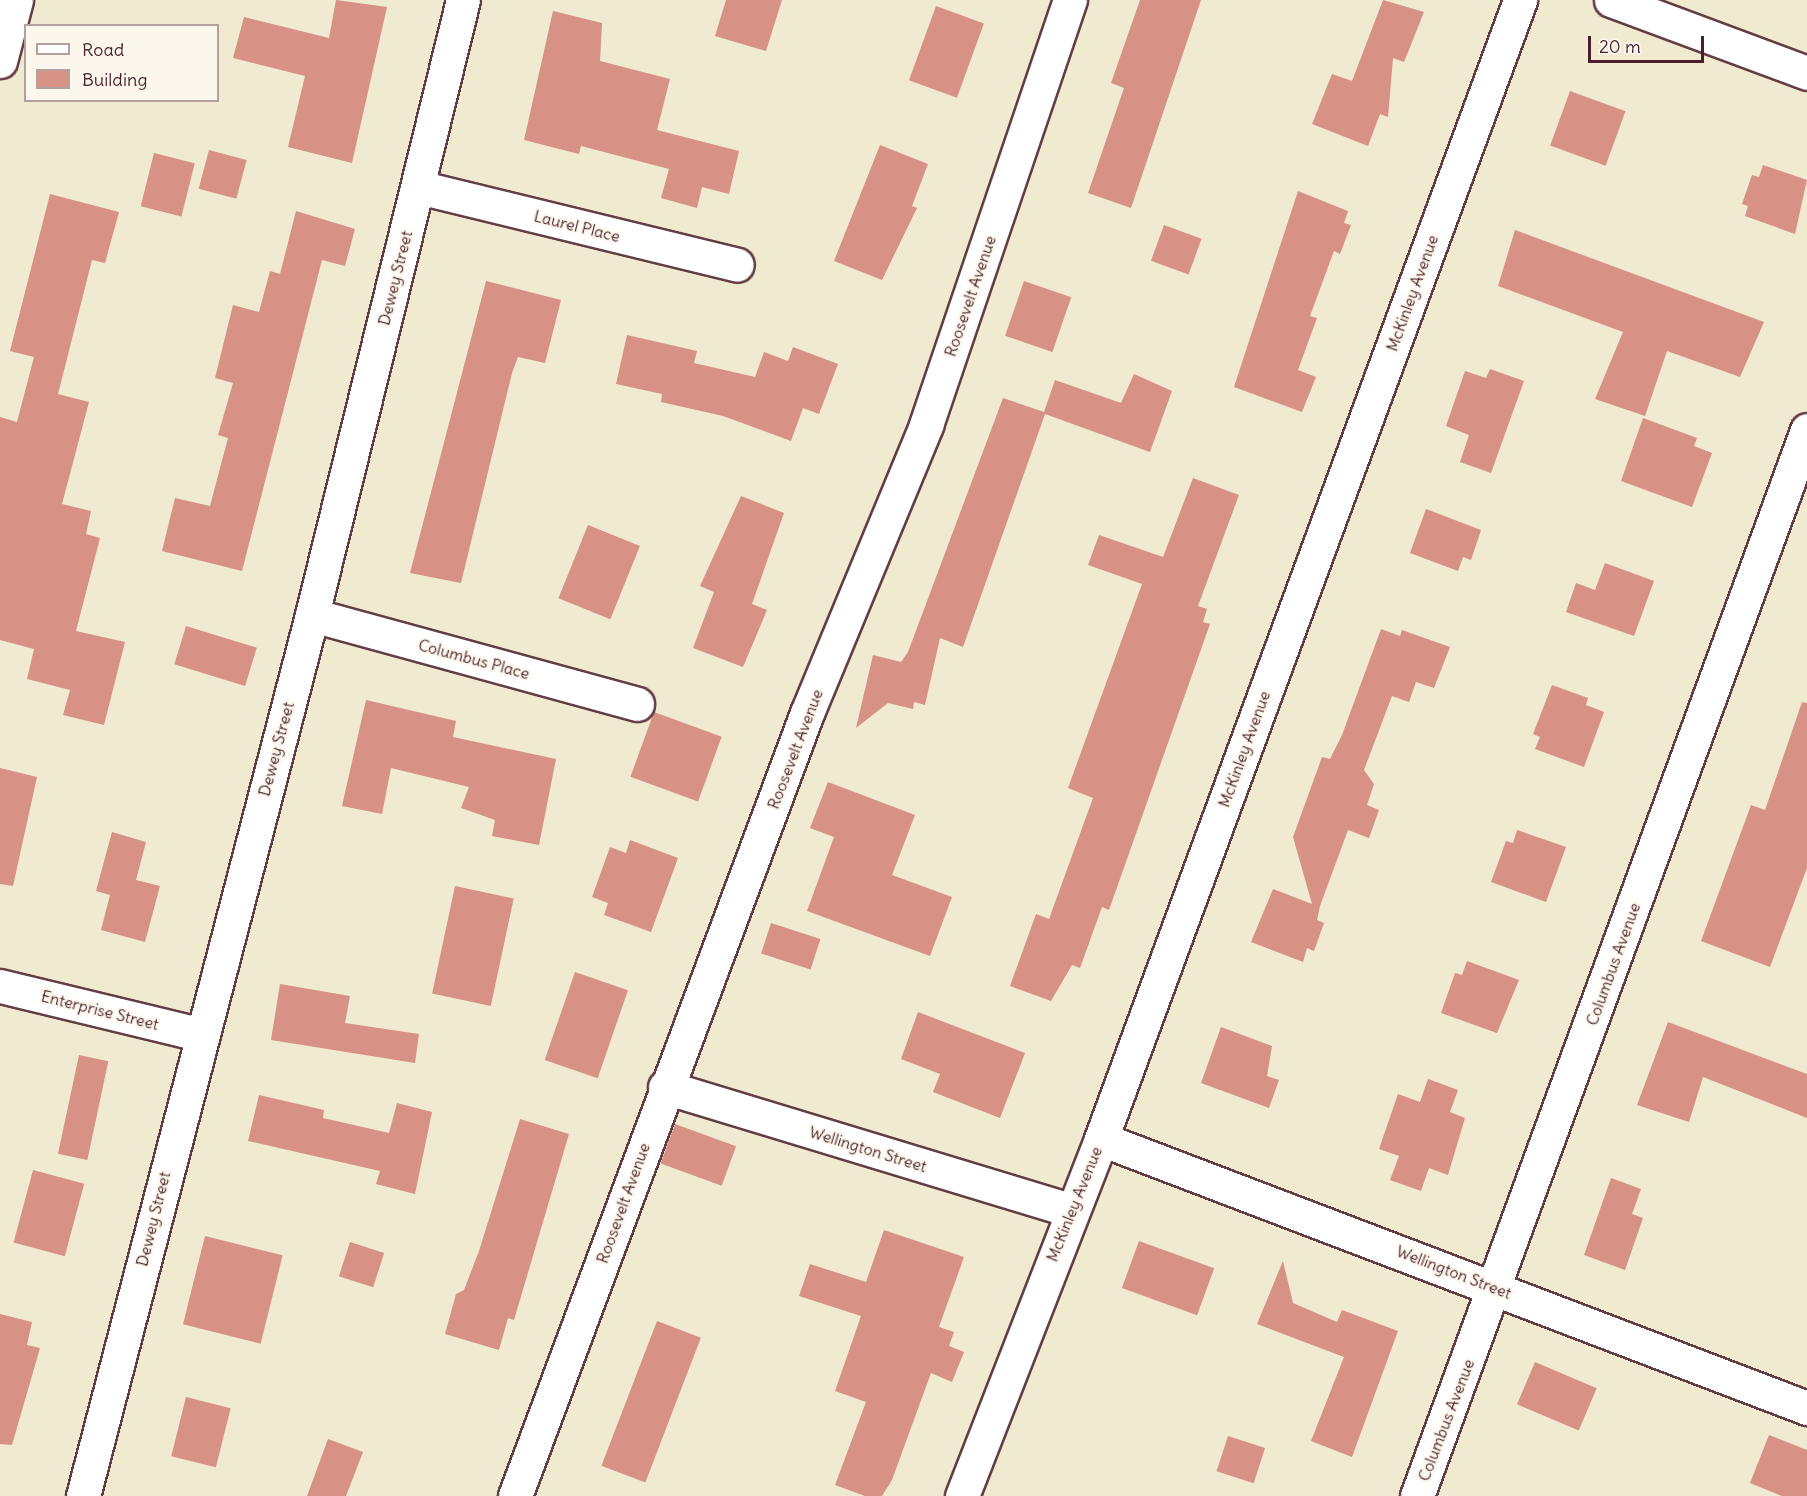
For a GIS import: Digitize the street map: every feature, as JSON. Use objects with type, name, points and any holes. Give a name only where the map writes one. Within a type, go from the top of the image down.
[{"type":"street","points":[[0,61],[16,0]]},
{"type":"street","name":"Dewey Street","points":[[83,1496],[199,1034],[312,615],[463,0]]},
{"type":"street","name":"Roosevelt Avenue","points":[[515,1496],[665,1087],[807,714],[926,425],[1070,0]]},
{"type":"street","name":"McKinley Avenue","points":[[962,1496],[1071,1210],[1101,1138],[1520,0]]},
{"type":"street","points":[[1611,0],[1807,73]]},
{"type":"street","name":"Laurel Place","points":[[418,187],[737,265]]},
{"type":"street","name":"Columbus Avenue","points":[[1417,1496],[1496,1288],[1807,430]]},
{"type":"street","name":"Columbus Place","points":[[312,615],[637,704]]},
{"type":"street","name":"Enterprise Street","points":[[0,986],[199,1034]]},
{"type":"street","name":"Wellington Street","points":[[665,1087],[1071,1210]]},
{"type":"street","name":"Wellington Street","points":[[1101,1138],[1807,1408]]},
{"type":"building","points":[[336,0],[387,7],[352,163],[288,147],[305,76],[233,58],[244,17],[329,38]]},
{"type":"building","points":[[726,0],[782,0],[766,51],[715,36]]},
{"type":"building","points":[[1140,0],[1201,0],[1131,208],[1088,193],[1124,88],[1111,83]]},
{"type":"building","points":[[1383,0],[1424,12],[1404,62],[1393,58],[1388,117],[1380,114],[1368,146],[1312,124],[1332,74],[1352,81]]},
{"type":"building","points":[[936,6],[984,23],[957,98],[909,80]]},
{"type":"building","points":[[553,11],[602,23],[600,61],[670,79],[657,130],[739,151],[729,194],[702,187],[697,208],[661,198],[669,169],[581,146],[579,154],[524,140]]},
{"type":"building","points":[[1570,91],[1625,111],[1606,166],[1550,146]]},
{"type":"building","points":[[880,145],[928,164],[912,206],[917,208],[882,280],[834,261]]},
{"type":"building","points":[[209,150],[247,160],[236,199],[199,189]]},
{"type":"building","points":[[154,153],[195,163],[181,217],[141,206]]},
{"type":"building","points":[[1763,165],[1807,180],[1795,234],[1745,216],[1748,206],[1742,204],[1752,175],[1759,177]]},
{"type":"building","points":[[1298,191],[1348,211],[1344,223],[1351,225],[1340,254],[1334,251],[1310,316],[1317,318],[1298,370],[1316,377],[1302,412],[1234,387]]},
{"type":"building","points":[[50,194],[119,212],[105,263],[92,260],[58,394],[89,402],[62,504],[91,511],[86,534],[100,538],[76,631],[125,642],[104,725],[63,715],[70,690],[27,679],[34,649],[0,640],[0,417],[17,422],[34,357],[10,351]]},
{"type":"building","points":[[296,211],[355,229],[345,266],[322,260],[242,571],[162,551],[175,498],[210,506],[228,438],[218,435],[233,383],[215,378],[233,305],[259,312],[270,271],[280,274]]},
{"type":"building","points":[[1164,225],[1202,239],[1189,274],[1151,261]]},
{"type":"building","points":[[1515,230],[1764,322],[1740,377],[1667,351],[1645,416],[1595,399],[1623,332],[1498,286]]},
{"type":"building","points":[[486,281],[561,300],[545,363],[518,357],[512,373],[461,583],[410,573]]},
{"type":"building","points":[[1024,281],[1071,297],[1052,352],[1005,336]]},
{"type":"building","points":[[627,335],[697,351],[694,363],[755,377],[764,352],[788,361],[793,347],[838,364],[819,414],[803,408],[791,441],[723,416],[661,402],[662,394],[616,384]]},
{"type":"building","points":[[1490,369],[1524,381],[1491,473],[1460,462],[1469,435],[1446,426],[1465,371],[1486,378]]},
{"type":"building","points":[[1134,374],[1172,391],[1150,452],[1045,414],[963,647],[940,638],[925,705],[914,702],[913,709],[888,703],[856,728],[873,655],[901,662],[908,652],[1003,398],[1044,412],[1055,380],[1121,403]]},
{"type":"building","points":[[1643,418],[1697,438],[1694,446],[1712,453],[1692,507],[1621,481]]},
{"type":"building","points":[[1193,478],[1239,495],[1198,606],[1207,609],[1203,622],[1210,624],[1109,910],[1102,907],[1080,968],[1072,965],[1051,1001],[1010,986],[1036,914],[1049,919],[1093,798],[1068,788],[1142,584],[1088,565],[1099,535],[1163,557]]},
{"type":"building","points":[[741,496],[784,513],[752,604],[767,610],[743,667],[693,648],[714,592],[700,586]]},
{"type":"building","points":[[1426,509],[1481,530],[1471,560],[1463,557],[1458,571],[1410,553]]},
{"type":"building","points":[[588,525],[640,546],[610,619],[558,598]]},
{"type":"building","points":[[1605,563],[1654,581],[1634,636],[1566,612],[1576,583],[1595,590]]},
{"type":"building","points":[[186,626],[257,648],[245,686],[174,664]]},
{"type":"building","points":[[1381,629],[1400,636],[1402,630],[1450,647],[1434,688],[1416,682],[1409,702],[1392,696],[1364,770],[1374,784],[1367,805],[1379,810],[1369,838],[1348,830],[1320,906],[1317,920],[1324,923],[1314,951],[1307,948],[1303,962],[1251,942],[1273,889],[1312,904],[1293,837],[1322,757],[1330,759],[1342,735]]},
{"type":"building","points":[[1552,685],[1588,698],[1586,705],[1604,712],[1584,767],[1535,749],[1540,737],[1533,734]]},
{"type":"building","points":[[366,700],[456,721],[453,737],[556,759],[539,845],[492,836],[495,820],[461,808],[469,787],[391,768],[382,814],[342,806]]},
{"type":"building","points":[[1802,702],[1807,703],[1807,868],[1770,967],[1701,941],[1751,805],[1765,810]]},
{"type":"building","points":[[654,712],[722,737],[698,801],[630,777]]},
{"type":"building","points":[[0,768],[37,777],[13,886],[0,884]]},
{"type":"building","points":[[828,782],[915,815],[892,875],[952,897],[930,956],[807,911],[834,837],[810,828]]},
{"type":"building","points":[[1517,830],[1566,847],[1546,902],[1491,882],[1506,841],[1513,843]]},
{"type":"building","points":[[112,832],[146,842],[136,880],[160,886],[145,942],[101,930],[110,895],[96,891]]},
{"type":"building","points":[[630,840],[678,858],[651,932],[604,915],[608,903],[592,897],[610,847],[626,853]]},
{"type":"building","points":[[455,886],[514,898],[491,1006],[432,994]]},
{"type":"building","points":[[771,923],[820,939],[811,970],[761,953]]},
{"type":"building","points":[[1467,961],[1519,980],[1497,1033],[1441,1013],[1455,973],[1462,975]]},
{"type":"building","points":[[575,972],[628,990],[598,1078],[545,1060]]},
{"type":"building","points":[[280,984],[350,996],[345,1023],[419,1034],[415,1063],[271,1040]]},
{"type":"building","points":[[918,1012],[1025,1053],[1000,1118],[933,1092],[940,1074],[901,1059]]},
{"type":"building","points":[[1668,1022],[1807,1074],[1807,1118],[1703,1077],[1689,1122],[1637,1105]]},
{"type":"building","points":[[1221,1027],[1272,1046],[1267,1076],[1279,1080],[1269,1108],[1201,1083]]},
{"type":"building","points":[[79,1055],[108,1061],[87,1160],[58,1154]]},
{"type":"building","points":[[1428,1079],[1458,1090],[1450,1112],[1465,1118],[1448,1175],[1429,1168],[1421,1191],[1390,1180],[1399,1156],[1379,1149],[1398,1094],[1420,1102]]},
{"type":"building","points":[[259,1095],[324,1110],[323,1118],[389,1133],[397,1103],[432,1112],[415,1194],[376,1184],[380,1171],[248,1141]]},
{"type":"building","points":[[520,1119],[569,1134],[514,1320],[508,1318],[499,1350],[445,1334],[456,1294],[464,1290],[479,1251]]},
{"type":"building","points":[[675,1124],[736,1146],[722,1186],[661,1163]]},
{"type":"building","points":[[33,1170],[84,1184],[65,1256],[14,1242]]},
{"type":"building","points":[[1611,1178],[1641,1189],[1632,1214],[1643,1218],[1625,1270],[1584,1255]]},
{"type":"building","points":[[884,1230],[964,1257],[939,1327],[954,1332],[949,1346],[964,1352],[952,1382],[931,1373],[892,1480],[882,1496],[865,1496],[835,1485],[866,1402],[835,1391],[861,1316],[799,1296],[810,1264],[866,1282]]},
{"type":"building","points":[[205,1236],[283,1255],[261,1344],[183,1324]]},
{"type":"building","points":[[1139,1241],[1214,1268],[1197,1315],[1122,1288]]},
{"type":"building","points":[[350,1242],[384,1253],[373,1287],[339,1276]]},
{"type":"building","points":[[1283,1261],[1293,1303],[1337,1322],[1342,1310],[1398,1331],[1352,1457],[1311,1441],[1344,1357],[1257,1324]]},
{"type":"building","points":[[0,1314],[32,1322],[27,1345],[40,1348],[12,1445],[0,1444]]},
{"type":"building","points":[[657,1321],[701,1338],[645,1483],[601,1466]]},
{"type":"building","points":[[1535,1362],[1597,1388],[1579,1431],[1517,1404]]},
{"type":"building","points":[[186,1397],[231,1408],[216,1467],[171,1456]]},
{"type":"building","points":[[1769,1435],[1807,1450],[1807,1496],[1782,1496],[1750,1483]]},
{"type":"building","points":[[1228,1436],[1265,1448],[1254,1483],[1217,1471]]},
{"type":"building","points":[[328,1439],[363,1452],[346,1496],[307,1496]]}]
